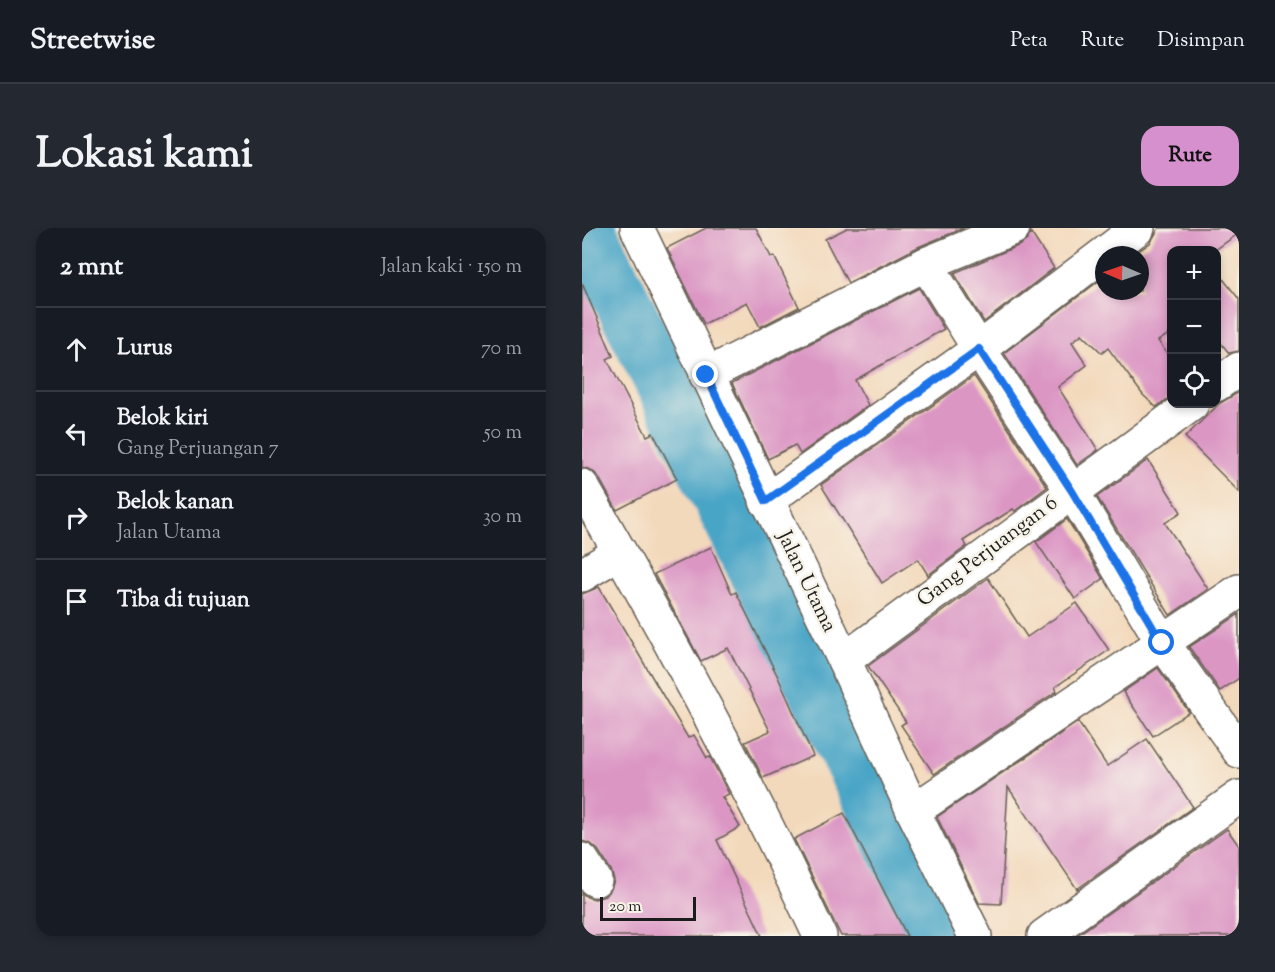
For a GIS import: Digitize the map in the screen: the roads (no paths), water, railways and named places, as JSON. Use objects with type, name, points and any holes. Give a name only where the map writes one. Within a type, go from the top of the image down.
[{"type":"street","points":[[706,375],[926,264],[1013,228]]},
{"type":"street","points":[[766,501],[979,349],[1138,228]]},
{"type":"street","name":"Jalan Utama","points":[[640,229],[706,375],[844,660],[913,811],[975,936]]},
{"type":"street","points":[[926,264],[1072,491],[1162,643],[1239,751]]},
{"type":"street","points":[[1221,382],[1239,369]]},
{"type":"street","name":"Gang Perjuangan 6","points":[[844,660],[1186,408]]},
{"type":"street","points":[[582,486],[720,732],[774,838],[820,936]]},
{"type":"street","points":[[582,574],[620,552]]},
{"type":"street","points":[[913,811],[1239,591]]},
{"type":"street","points":[[1044,936],[1239,797]]},
{"type":"waterway","points":[[586,228],[939,936]]}]
